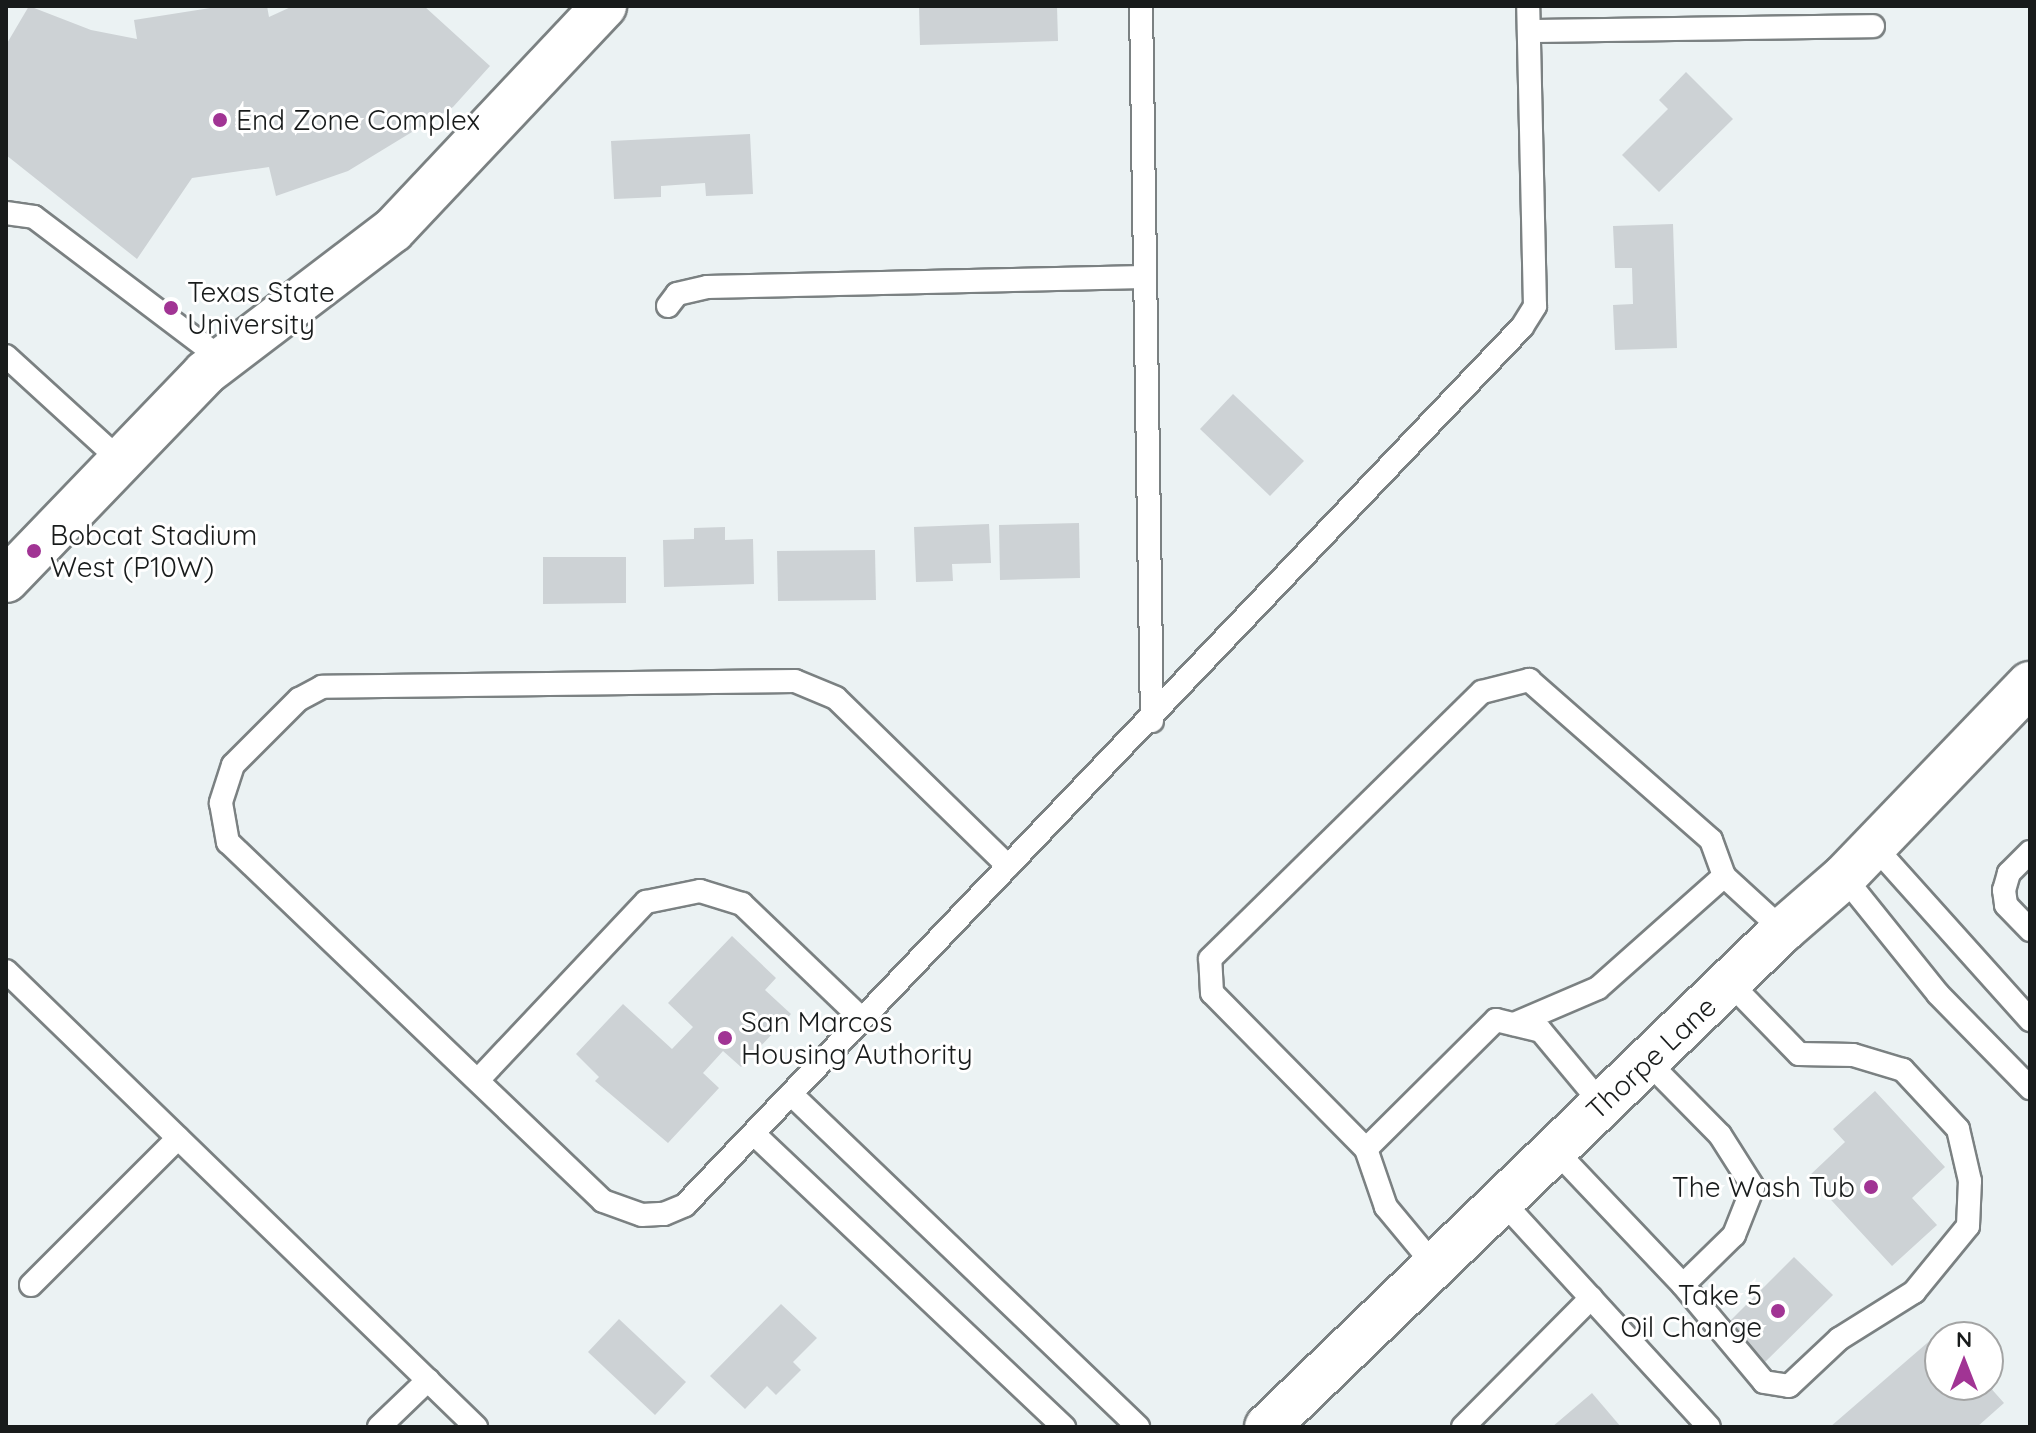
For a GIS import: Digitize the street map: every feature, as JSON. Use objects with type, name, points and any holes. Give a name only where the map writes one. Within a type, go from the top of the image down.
[{"type":"street","points":[[6,580],[222,359],[385,237],[604,6]]},
{"type":"street","name":"Thorpe Lane","points":[[1267,1427],[1646,1060],[1731,984],[1783,930],[1844,877],[2030,684]]},
{"type":"lane","points":[[1141,6],[1152,721]]},
{"type":"lane","points":[[1008,866],[836,698],[816,686],[795,681],[322,687],[299,699],[233,765],[221,803],[228,842],[603,1201],[623,1212],[664,1214],[685,1205],[1008,866],[1152,721],[1501,351],[1535,306],[1528,6]]},
{"type":"lane","points":[[1529,31],[1873,26]]},
{"type":"lane","points":[[6,213],[34,217],[222,359]]},
{"type":"lane","points":[[668,306],[677,294],[707,287],[1144,277]]},
{"type":"lane","points":[[6,356],[120,460]]},
{"type":"lane","points":[[1435,1266],[1386,1207],[1366,1149],[1212,993],[1210,959],[1482,692],[1529,680],[1711,840],[1724,876],[1783,930]]},
{"type":"lane","points":[[1874,846],[2030,1020]]},
{"type":"lane","points":[[2030,852],[2009,873],[2004,890],[2006,905],[2030,930]]},
{"type":"lane","points":[[1514,1024],[1598,988],[1724,876]]},
{"type":"lane","points":[[1844,877],[1938,994],[2030,1088]]},
{"type":"lane","points":[[478,1080],[646,902],[700,891],[742,904],[862,1019]]},
{"type":"lane","points":[[6,971],[476,1427]]},
{"type":"lane","points":[[1555,1150],[1683,1285],[1764,1382],[1789,1386],[1839,1339],[1914,1292],[1968,1226],[1970,1181],[1958,1129],[1903,1070],[1853,1055],[1799,1054],[1731,984]]},
{"type":"lane","points":[[1366,1149],[1496,1020],[1541,1031],[1601,1103]]},
{"type":"lane","points":[[1646,1060],[1720,1135],[1753,1187],[1734,1235],[1683,1285]]},
{"type":"lane","points":[[791,1094],[1138,1427]]},
{"type":"lane","points":[[754,1134],[1064,1427]]},
{"type":"lane","points":[[31,1285],[178,1138]]},
{"type":"lane","points":[[1502,1201],[1709,1427]]},
{"type":"lane","points":[[1463,1427],[1591,1298]]},
{"type":"lane","points":[[379,1427],[428,1380]]},
{"type":"building","name":"End Zone Complex","points":[[29,6],[91,30],[137,39],[134,20],[223,6],[267,6],[269,17],[293,6],[424,6],[490,66],[453,107],[348,171],[276,196],[269,167],[192,178],[137,259],[6,155],[6,45]]},
{"type":"building","points":[[919,6],[1057,6],[1058,41],[920,45]]},
{"type":"building","points":[[1686,72],[1733,119],[1659,192],[1622,155],[1668,109],[1659,100]]},
{"type":"building","points":[[750,134],[753,194],[706,196],[705,183],[661,186],[661,197],[614,199],[611,141]]},
{"type":"building","points":[[1673,224],[1677,348],[1615,350],[1613,305],[1633,304],[1632,268],[1615,268],[1613,226]]},
{"type":"building","points":[[1233,394],[1304,461],[1270,496],[1200,429]]},
{"type":"building","points":[[1079,523],[1080,578],[1000,580],[999,525]]},
{"type":"building","points":[[989,524],[991,563],[952,564],[953,581],[916,582],[914,527]]},
{"type":"building","points":[[725,527],[725,540],[753,539],[754,584],[664,587],[663,540],[694,539],[694,528]]},
{"type":"building","points":[[875,550],[876,600],[778,601],[777,551]]},
{"type":"building","points":[[543,557],[626,557],[626,603],[543,604]]},
{"type":"building","name":"San Marcos Housing Authority","points":[[732,936],[776,978],[765,990],[791,1014],[741,1067],[723,1051],[703,1073],[719,1088],[668,1143],[595,1081],[599,1077],[576,1054],[623,1004],[672,1049],[693,1027],[668,1003]]},
{"type":"building","name":"The Wash Tub","points":[[1875,1091],[1945,1167],[1912,1198],[1937,1225],[1892,1266],[1809,1176],[1845,1142],[1833,1129]]},
{"type":"building","name":"Take 5 Oil Change","points":[[1794,1257],[1833,1295],[1761,1366],[1723,1328]]},
{"type":"building","points":[[781,1304],[817,1338],[793,1362],[801,1370],[776,1395],[767,1386],[745,1409],[710,1376]]},
{"type":"building","points":[[619,1319],[686,1382],[655,1415],[588,1352]]},
{"type":"building","points":[[1924,1346],[1924,1401],[2004,1403],[1977,1427],[1830,1427]]},
{"type":"building","points":[[1592,1393],[1621,1427],[1552,1427]]},
{"type":"place","name":"End Zone Complex","points":[[220,120]]},
{"type":"place","name":"Texas State University","points":[[171,308]]},
{"type":"place","name":"Bobcat Stadium West (P10W)","points":[[34,551]]},
{"type":"place","name":"San Marcos Housing Authority","points":[[725,1038]]},
{"type":"place","name":"The Wash Tub","points":[[1871,1187]]},
{"type":"place","name":"Take 5 Oil Change","points":[[1778,1311]]}]
